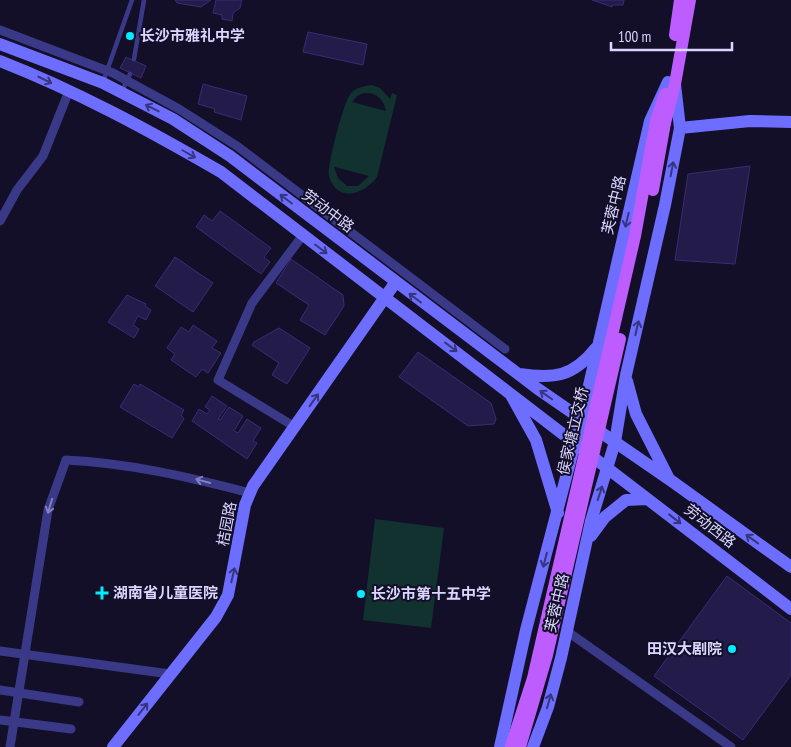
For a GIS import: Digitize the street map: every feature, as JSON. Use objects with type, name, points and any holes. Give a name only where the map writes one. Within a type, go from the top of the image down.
[{"type":"main road","name":"芙蓉中路","points":[[533,747],[538,741],[568,632],[592,521],[615,442],[626,376],[665,205],[680,128],[672,83],[680,0]]},
{"type":"main road","name":"芙蓉中路","points":[[510,747],[526,630],[581,420],[650,121],[672,83],[690,0]]},
{"type":"main road","name":"劳动中路","points":[[0,44],[126,83],[173,119],[230,156],[395,283],[581,420],[615,442]]},
{"type":"main road","points":[[0,61],[69,91],[140,126],[221,172],[608,469]]},
{"type":"main road","name":"侯家塘立交桥","points":[[510,747],[537,660],[661,122],[672,83]]},
{"type":"main road","points":[[680,128],[750,121],[791,122]]},
{"type":"main road","name":"桔园路","points":[[113,747],[216,617],[228,595],[245,505],[250,493],[395,283]]},
{"type":"main road","points":[[518,374],[542,377],[560,375],[578,368],[597,346]]},
{"type":"main road","points":[[626,376],[636,414],[669,479]]},
{"type":"main road","points":[[510,392],[536,440],[558,513]]},
{"type":"main road","name":"劳动西路","points":[[615,442],[791,568]]},
{"type":"main road","name":"劳动西路","points":[[608,469],[791,609]]},
{"type":"main road","points":[[588,541],[604,517],[626,500],[647,499]]},
{"type":"street","points":[[0,30],[105,77]]},
{"type":"street","points":[[126,83],[179,109],[237,146],[505,349]]},
{"type":"street","points":[[0,222],[17,190],[43,156],[69,91]]},
{"type":"street","points":[[295,427],[218,380],[252,303],[303,235]]},
{"type":"street","points":[[10,747],[48,510],[66,460],[107,462],[177,474],[250,493]]},
{"type":"street","points":[[568,632],[731,747]]},
{"type":"street","points":[[0,651],[170,674]]},
{"type":"street","points":[[0,690],[79,702]]},
{"type":"street","points":[[0,720],[70,729]]},
{"type":"lane","points":[[105,77],[132,0]]},
{"type":"lane","points":[[134,59],[144,0]]},
{"type":"green space","points":[[372,85],[380,88],[390,99],[392,93],[397,95],[377,177],[359,192],[345,193],[333,185],[329,176],[333,147],[340,120],[351,93],[361,87]],"holes":[[[364,93],[379,97],[386,111],[352,102],[357,96]],[[335,167],[369,176],[358,186],[347,186],[338,178]]]},
{"type":"green space","points":[[375,519],[444,528],[431,628],[363,620]]},
{"type":"building","points":[[175,0],[211,0],[201,7],[177,3]]},
{"type":"building","points":[[216,0],[242,0],[240,8],[233,13],[232,21],[222,19],[222,15],[213,13]]},
{"type":"building","points":[[592,0],[624,0],[623,5],[612,5],[612,7]]},
{"type":"building","points":[[308,32],[367,44],[363,65],[303,52]]},
{"type":"building","points":[[126,57],[146,66],[141,78],[120,68]]},
{"type":"building","points":[[203,84],[247,96],[241,120],[214,112],[215,109],[198,104]]},
{"type":"building","points":[[750,166],[735,264],[675,260],[688,174]]},
{"type":"building","points":[[220,211],[271,248],[264,257],[270,262],[261,274],[196,227],[204,215],[212,221]]},
{"type":"building","points":[[175,257],[213,283],[193,312],[155,286]]},
{"type":"building","points":[[291,259],[343,295],[344,306],[325,335],[300,320],[309,305],[276,283]]},
{"type":"building","points":[[127,295],[146,304],[145,306],[151,310],[146,320],[138,316],[133,325],[139,329],[134,338],[108,322]]},
{"type":"building","points":[[193,325],[217,341],[212,348],[221,353],[208,373],[202,369],[196,377],[171,360],[175,354],[167,348],[181,327],[189,332]]},
{"type":"building","points":[[279,328],[310,348],[287,384],[272,375],[279,363],[252,345]]},
{"type":"building","points":[[418,352],[491,403],[496,419],[494,424],[468,426],[399,377]]},
{"type":"building","points":[[134,384],[139,387],[140,384],[184,410],[181,415],[184,419],[172,438],[120,407]]},
{"type":"building","points":[[212,396],[227,406],[218,419],[220,420],[229,407],[243,416],[234,431],[238,433],[247,419],[261,428],[253,441],[257,443],[247,459],[192,421],[199,409],[207,414],[210,410],[205,407]]},
{"type":"building","name":"田汉大剧院","points":[[727,576],[791,623],[791,675],[743,740],[654,676]]},
{"type":"place","name":"长沙市雅礼中学","points":[[130,36]]},
{"type":"place","name":"湖南省儿童医院","points":[[102,593]]},
{"type":"place","name":"长沙市第十五中学","points":[[361,594]]},
{"type":"place","name":"田汉大剧院","points":[[732,649]]}]
